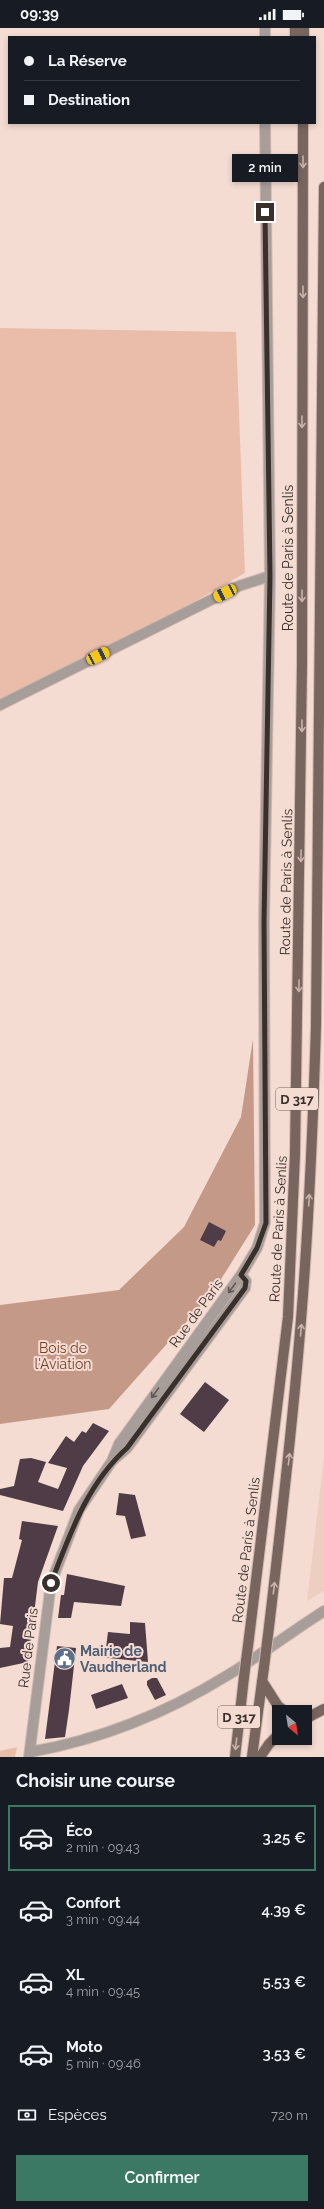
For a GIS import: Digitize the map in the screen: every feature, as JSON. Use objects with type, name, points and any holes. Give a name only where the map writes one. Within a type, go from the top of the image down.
[{"type":"main road","name":"Route de Paris à Senlis","points":[[235,1757],[288,1317],[296,1154],[302,671],[303,124]]},
{"type":"main road","name":"Route de Paris à Senlis","points":[[262,1681],[289,1452],[301,1320],[312,1150],[316,1026],[324,187]]},
{"type":"main road","points":[[262,1681],[271,1697],[279,1705]]},
{"type":"main road","name":"D 317","points":[[252,1757],[262,1681]]},
{"type":"main road","points":[[312,1714],[324,1708]]},
{"type":"main road","points":[[260,1757],[272,1741]]},
{"type":"street","points":[[0,704],[239,586],[270,576],[265,124]]},
{"type":"street","name":"Rue de Paris","points":[[29,1755],[51,1583],[79,1510],[112,1461],[127,1448],[245,1288],[246,1281],[241,1275],[257,1248],[266,1223],[264,922],[270,576]]},
{"type":"street","points":[[29,1755],[74,1743],[155,1713],[227,1675],[324,1611]]},
{"type":"shaded area","points":[[0,328],[236,332],[245,573],[0,712]]},
{"type":"shaded area","points":[[324,1457],[324,1591],[307,1601]]},
{"type":"shaded area","points":[[17,1747],[15,1757],[0,1757],[0,1751]]},
{"type":"green space","name":"Bois de l'Aviation","points":[[253,1039],[255,1225],[213,1292],[109,1409],[0,1424],[0,1305],[119,1290],[184,1227],[241,1117]]},
{"type":"building","points":[[209,1222],[226,1231],[221,1241],[218,1240],[214,1247],[200,1240]]},
{"type":"building","points":[[205,1382],[229,1400],[204,1432],[180,1414]]},
{"type":"building","points":[[93,1423],[109,1431],[83,1466],[63,1511],[0,1495],[0,1489],[14,1486],[20,1459],[31,1458],[46,1462],[38,1482],[58,1489],[67,1468],[48,1463],[66,1436],[74,1442],[82,1431],[86,1433]]},
{"type":"building","points":[[119,1493],[135,1495],[146,1536],[131,1539],[125,1516],[116,1515]]},
{"type":"building","points":[[22,1521],[58,1526],[38,1582],[28,1662],[0,1668],[0,1648],[10,1647],[13,1626],[0,1624],[4,1578],[12,1578],[22,1540],[19,1539]]},
{"type":"building","points":[[67,1574],[125,1586],[121,1606],[74,1602],[71,1618],[58,1618],[61,1595],[64,1595]]},
{"type":"building","points":[[130,1622],[145,1623],[148,1662],[99,1657],[99,1648],[106,1648],[108,1632],[130,1634]]},
{"type":"building","points":[[57,1646],[76,1648],[69,1710],[65,1737],[45,1739]]},
{"type":"building","points":[[152,1678],[157,1678],[166,1695],[155,1700],[147,1685],[147,1681]]},
{"type":"building","points":[[122,1684],[128,1698],[96,1709],[91,1695]]},
{"type":"place","name":"Mairie de Vaudherland","points":[[65,1659]]},
{"type":"route","points":[[51,1583],[79,1510],[112,1461],[127,1448],[245,1288],[246,1281],[241,1275],[257,1248],[266,1223],[264,922],[270,576],[265,212]]}]
